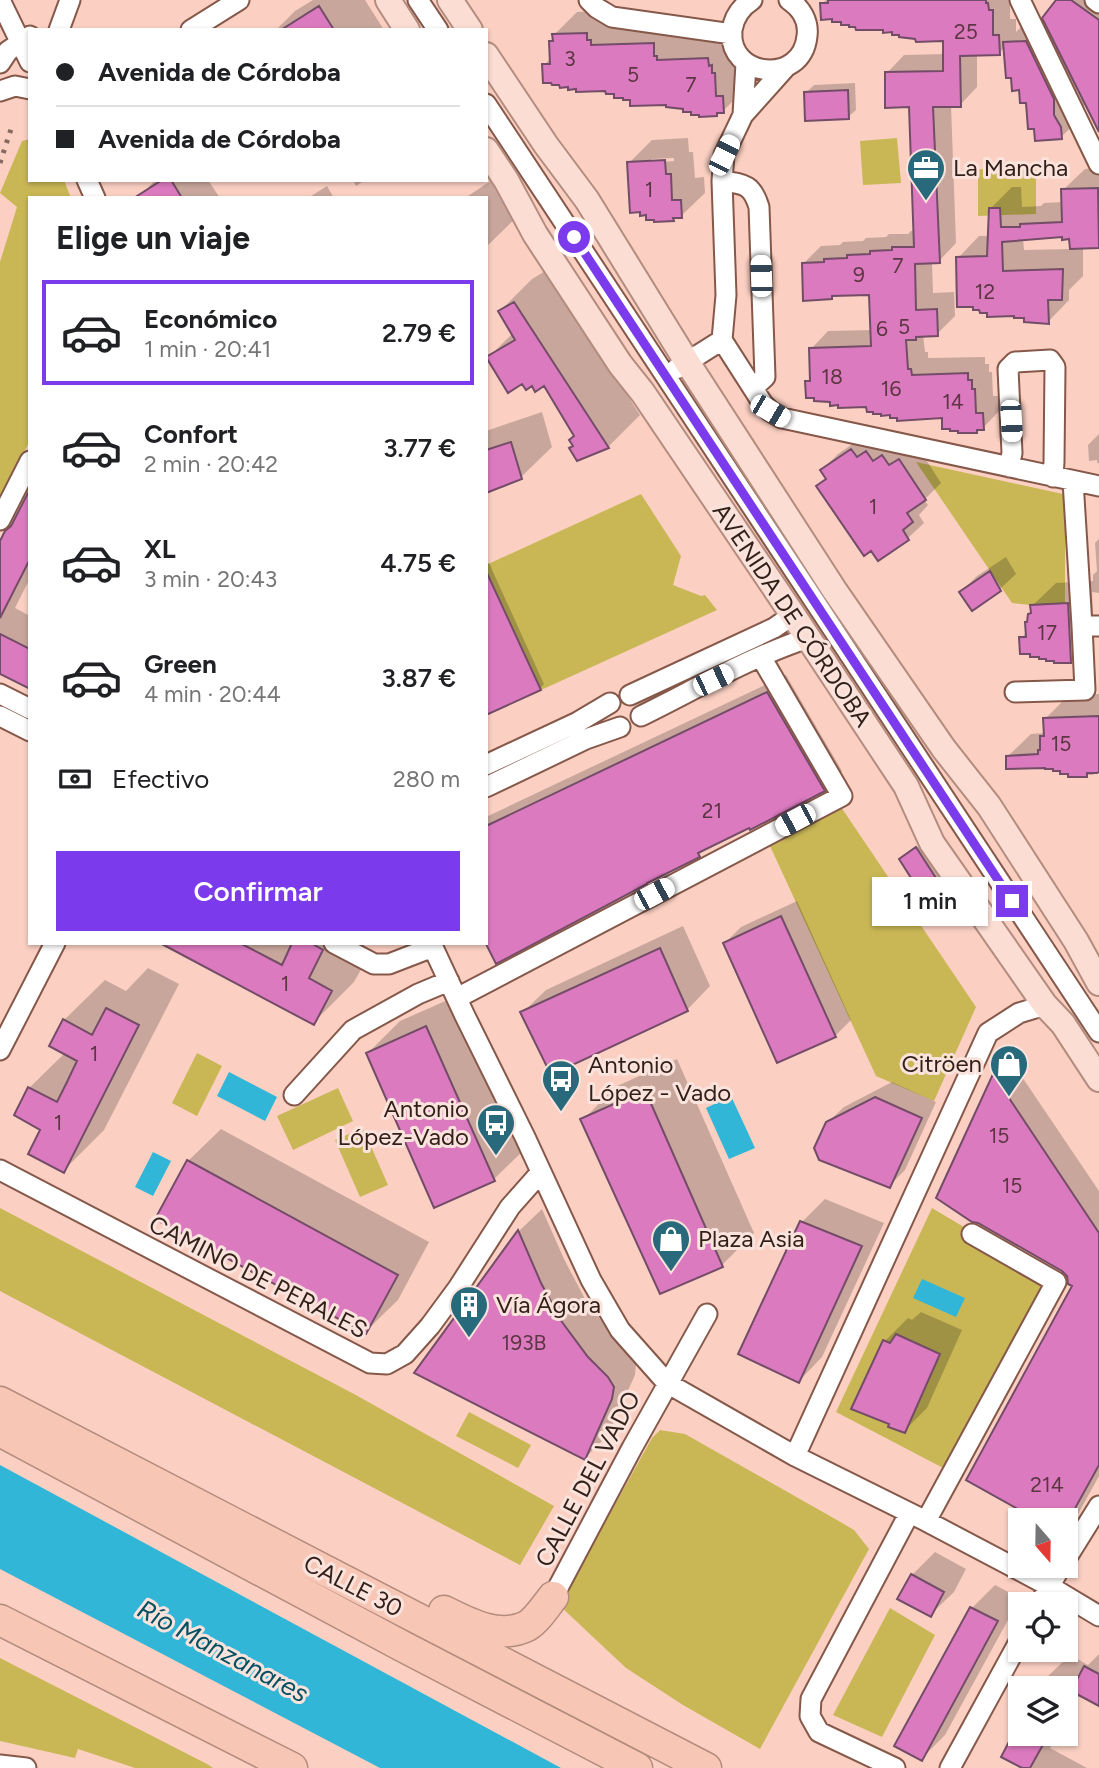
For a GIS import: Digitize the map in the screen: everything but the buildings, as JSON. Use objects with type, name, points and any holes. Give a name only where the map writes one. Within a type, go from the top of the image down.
[{"type":"highway","name":"CALLE 30","points":[[0,1402],[706,1768]]},
{"type":"highway","points":[[0,1431],[637,1768]]},
{"type":"highway","points":[[227,1521],[370,1575],[477,1627],[506,1631],[527,1625],[553,1597]]},
{"type":"highway","points":[[0,1620],[292,1768]]},
{"type":"highway","points":[[142,1692],[218,1749],[250,1768]]},
{"type":"main road","points":[[388,0],[406,28]]},
{"type":"main road","points":[[450,0],[469,28]]},
{"type":"main road","name":"AVENIDA DE CÓRDOBA","points":[[488,58],[546,145],[587,200],[687,362],[843,602],[944,749],[989,806],[1076,941],[1099,983]]},
{"type":"main road","name":"AVENIDA DE CÓRDOBA","points":[[488,153],[535,234],[620,363],[643,393],[906,786],[932,843],[1045,1005],[1063,1024],[1099,1079]]},
{"type":"street","points":[[0,0],[25,39],[8,51],[0,63]]},
{"type":"street","points":[[194,28],[239,0]]},
{"type":"street","points":[[418,0],[437,28]]},
{"type":"street","points":[[589,0],[612,17],[732,34]]},
{"type":"street","points":[[752,0],[740,10],[734,22],[734,45],[746,63],[755,68],[785,68]]},
{"type":"street","points":[[796,3],[805,19],[808,32],[806,45],[794,62],[785,68],[743,115],[724,155],[722,181],[726,295],[722,340],[770,411],[782,418],[1099,486]]},
{"type":"street","points":[[1027,3],[1099,164]]},
{"type":"street","points":[[44,28],[64,15]]},
{"type":"street","points":[[743,115],[746,63]]},
{"type":"street","points":[[0,91],[15,86],[28,89]]},
{"type":"street","name":"AVENIDA DE CÓRDOBA","points":[[488,107],[1099,1032]]},
{"type":"street","points":[[722,181],[746,185],[755,195],[759,207],[765,377],[753,388]]},
{"type":"street","points":[[643,393],[722,340]]},
{"type":"street","points":[[1009,467],[1013,453],[1008,369],[1015,362],[1050,360],[1055,367],[1053,477]]},
{"type":"street","points":[[0,520],[28,465]]},
{"type":"street","points":[[1015,692],[1085,691],[1091,626],[1073,481]]},
{"type":"street","points":[[630,695],[774,628],[793,615]]},
{"type":"street","points":[[488,786],[586,739],[620,727],[631,727],[641,716],[761,657],[808,638]]},
{"type":"street","points":[[294,1095],[353,1030],[418,994],[453,990],[842,796],[761,657]]},
{"type":"street","points":[[0,694],[28,708]]},
{"type":"street","points":[[488,764],[578,722],[621,694],[635,697],[641,706],[641,716]]},
{"type":"street","points":[[610,703],[609,718],[620,727]]},
{"type":"street","points":[[0,716],[28,731]]},
{"type":"street","points":[[0,1050],[54,945]]},
{"type":"street","points":[[338,945],[374,964],[389,964],[432,945],[591,1280],[620,1330],[667,1383],[795,1456],[918,1517],[1049,1586],[1099,1616]]},
{"type":"street","points":[[795,1456],[988,1034],[1019,1013],[1045,1005]]},
{"type":"street","name":"CAMINO DE PERALES","points":[[0,1170],[370,1363],[387,1364],[405,1354],[430,1326],[510,1207],[541,1172]]},
{"type":"street","points":[[895,1768],[819,1732],[810,1716],[811,1699],[1056,1282],[972,1234]]},
{"type":"street","name":"CALLE DEL VADO","points":[[553,1597],[667,1383],[707,1314]]},
{"type":"street","points":[[1078,1540],[1099,1506]]},
{"type":"street","points":[[1046,1592],[1054,1578]]},
{"type":"street","points":[[950,1768],[1008,1662]]},
{"type":"street","points":[[0,1765],[26,1768]]},
{"type":"shaded area","points":[[897,138],[901,183],[863,185],[860,141]]},
{"type":"shaded area","points":[[28,140],[28,182],[65,182],[70,196],[28,196],[28,444],[0,503],[0,262],[17,207],[0,193],[22,141]]},
{"type":"shaded area","points":[[978,169],[1036,170],[1036,214],[978,216]]},
{"type":"shaded area","points":[[916,462],[1063,494],[1065,603],[1012,603]]},
{"type":"shaded area","points":[[641,494],[681,556],[673,585],[701,596],[705,595],[717,610],[541,690],[488,573],[488,564]]},
{"type":"shaded area","points":[[841,807],[976,1007],[934,1101],[876,1076],[770,846]]},
{"type":"shaded area","points":[[197,1053],[222,1066],[197,1116],[172,1103]]},
{"type":"shaded area","points":[[338,1088],[353,1121],[293,1150],[277,1116]]},
{"type":"shaded area","points":[[363,1128],[388,1185],[360,1197],[335,1140]]},
{"type":"shaded area","points":[[0,1208],[354,1394],[554,1506],[520,1565],[0,1291]]},
{"type":"shaded area","points":[[932,1208],[1056,1282],[947,1470],[836,1412]]},
{"type":"shaded area","points":[[469,1412],[531,1445],[518,1468],[456,1436]]},
{"type":"shaded area","points":[[660,1430],[685,1434],[837,1520],[854,1530],[869,1549],[760,1749],[683,1705],[626,1668],[559,1605],[652,1438]]},
{"type":"shaded area","points":[[890,1608],[935,1635],[882,1737],[833,1715]]},
{"type":"shaded area","points":[[0,1658],[213,1768],[135,1768],[78,1749],[75,1758],[0,1741]]},
{"type":"water","points":[[229,1072],[277,1097],[265,1121],[217,1096]]},
{"type":"water","points":[[731,1096],[755,1148],[729,1159],[706,1108]]},
{"type":"water","points":[[153,1152],[171,1161],[153,1196],[135,1187]]},
{"type":"water","points":[[922,1279],[965,1298],[956,1317],[913,1298]]},
{"type":"water","name":"Río Manzanares","points":[[0,1465],[561,1768],[380,1768],[0,1569]]},
{"type":"railway","points":[[0,163],[12,126]]},
{"type":"place","name":"La Mancha","points":[[926,202]]},
{"type":"place","name":"Citröen","points":[[1009,1098]]},
{"type":"place","name":"Antonio López - Vado","points":[[561,1113]]},
{"type":"place","name":"Antonio López-Vado","points":[[496,1157]]},
{"type":"place","name":"Plaza Asia","points":[[671,1273]]},
{"type":"place","name":"Vía Ágora","points":[[469,1339]]},
{"type":"route","points":[[574,237],[1012,901]]}]
